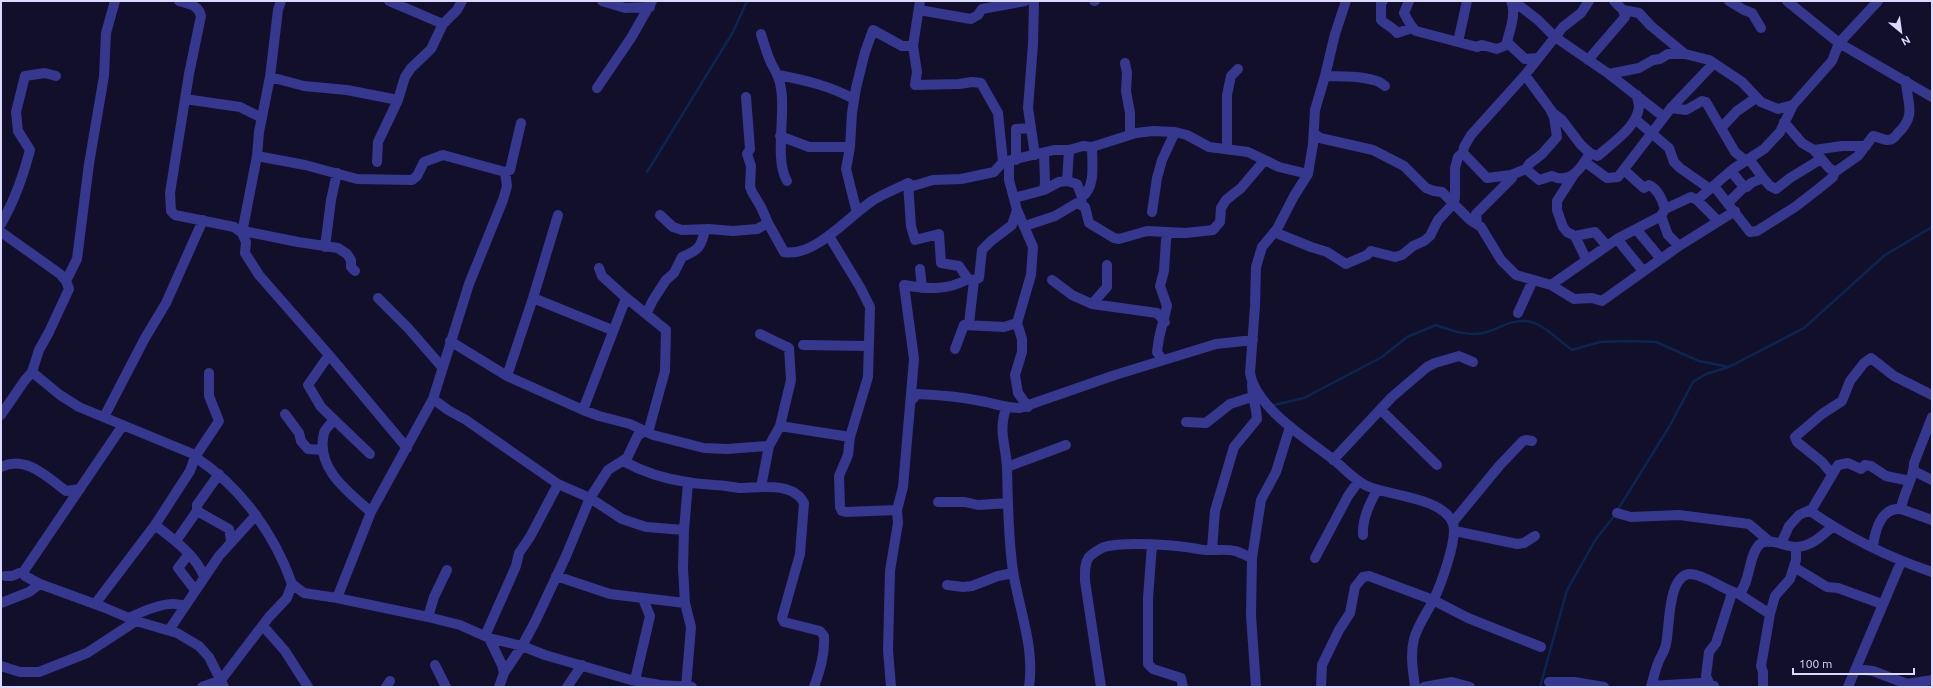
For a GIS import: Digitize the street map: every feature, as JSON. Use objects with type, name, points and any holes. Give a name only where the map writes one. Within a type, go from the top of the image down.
[{"type":"street","points":[[66,281],[77,259],[89,164],[104,76],[106,33],[115,1]]},
{"type":"street","points":[[179,1],[199,9],[201,16],[185,99],[169,207],[175,215],[234,227],[243,232],[338,248],[347,254],[351,267],[355,271]]},
{"type":"street","points":[[281,1],[278,10],[270,77],[258,132],[257,156],[243,232],[246,242],[245,253],[259,275],[407,448]]},
{"type":"street","points":[[389,1],[444,24]]},
{"type":"street","points":[[376,162],[378,142],[398,100],[405,77],[411,68],[431,49],[444,24],[457,10],[462,1]]},
{"type":"street","points":[[602,1],[625,8],[651,4]]},
{"type":"street","points":[[1010,161],[998,112],[981,83],[915,84],[917,72],[913,46],[920,6],[972,19],[978,15],[982,9],[1025,1]]},
{"type":"street","points":[[1034,1],[1034,36],[1028,108],[1030,128],[1040,154],[1045,182],[1044,190]]},
{"type":"street","points":[[1212,549],[1215,511],[1234,447],[1257,419],[1257,410],[1252,396],[1250,373],[1256,267],[1262,247],[1274,232],[1308,174],[1314,133],[1315,110],[1335,34],[1346,1]]},
{"type":"street","points":[[1383,1],[1381,3],[1381,20],[1388,27],[1395,29],[1397,32],[1412,28]]},
{"type":"street","points":[[1410,1],[1404,13],[1410,21],[1412,28],[1416,31],[1458,42],[1497,49],[1509,44],[1525,59],[1538,58]]},
{"type":"street","points":[[1458,42],[1466,1]]},
{"type":"street","points":[[1274,232],[1310,247],[1327,252],[1346,264],[1367,255],[1371,251],[1394,257],[1408,250],[1412,246],[1424,241],[1430,236],[1444,212],[1453,204],[1455,198],[1454,168],[1458,157],[1463,153],[1464,147],[1471,135],[1525,75],[1563,27],[1581,12],[1589,1]]},
{"type":"street","points":[[1588,60],[1625,18],[1623,10],[1614,1]]},
{"type":"street","points":[[1729,1],[1752,13],[1761,28]]},
{"type":"street","points":[[1787,1],[1839,43],[1930,94]]},
{"type":"street","points":[[1697,200],[1732,170],[1764,149],[1780,132],[1793,105],[1832,61],[1839,43],[1878,1]]},
{"type":"street","points":[[597,88],[651,4]]},
{"type":"street","points":[[1506,46],[1511,27],[1512,4],[1520,6],[1538,20],[1555,37],[1609,74],[1664,117]]},
{"type":"street","points":[[1623,10],[1639,13],[1651,26],[1685,54]]},
{"type":"street","points":[[857,213],[846,169],[850,147],[854,99],[865,52],[873,30],[902,46],[913,46]]},
{"type":"street","points":[[761,34],[772,64],[778,75],[782,91],[780,136],[783,166],[787,181]]},
{"type":"street","points":[[1609,74],[1639,68],[1668,54],[1685,54],[1702,57],[1742,82],[1761,102],[1778,109],[1793,105]]},
{"type":"street","points":[[1125,63],[1127,74],[1126,91],[1130,113],[1130,135]]},
{"type":"street","points":[[1550,109],[1566,124],[1588,157],[1607,178],[1611,179],[1618,177],[1653,134],[1664,117],[1713,64]]},
{"type":"street","points":[[1227,149],[1227,95],[1231,76],[1238,69]]},
{"type":"street","points":[[1,224],[15,200],[30,150],[18,131],[16,112],[25,76],[45,74],[56,76]]},
{"type":"street","points":[[778,75],[812,82],[840,91],[854,99]]},
{"type":"street","points":[[1463,153],[1487,178],[1511,175],[1526,169],[1529,164],[1542,154],[1557,137],[1554,117],[1550,109],[1525,75]]},
{"type":"street","points":[[1325,76],[1372,80],[1380,82],[1384,86]]},
{"type":"street","points":[[270,77],[304,86],[347,90],[398,100]]},
{"type":"street","points":[[1635,119],[1669,148],[1674,162],[1680,168],[1712,187],[1731,207],[1752,233],[1795,207],[1828,182],[1835,172],[1858,156],[1866,146],[1869,139],[1873,136],[1888,140],[1894,138],[1910,117],[1910,106],[1906,95],[1906,81]]},
{"type":"street","points":[[1588,157],[1599,155],[1635,119],[1639,108],[1637,95]]},
{"type":"street","points":[[746,98],[750,149],[747,154],[751,166],[750,187],[784,252],[800,251],[829,236],[872,201],[908,183]]},
{"type":"street","points":[[1722,127],[1738,111],[1756,98]]},
{"type":"street","points":[[185,99],[240,107],[262,118]]},
{"type":"street","points":[[1672,108],[1686,110],[1702,101],[1706,102],[1722,127],[1735,152],[1736,156],[1732,170],[1744,186]]},
{"type":"street","points":[[1778,109],[1785,121],[1802,143],[1814,150],[1821,160],[1835,172]]},
{"type":"street","points":[[257,156],[305,165],[357,179],[412,180],[417,176],[424,162],[428,159],[443,155],[505,172],[510,170],[521,123]]},
{"type":"street","points":[[1028,407],[1018,393],[1015,376],[1022,352],[1022,339],[1017,323],[1031,268],[1033,247],[1017,210],[1009,180],[1010,161],[1016,128],[1030,128]]},
{"type":"street","points":[[908,183],[913,186],[933,180],[961,179],[994,172],[1010,161],[1054,150],[1069,150],[1083,146],[1092,147],[1130,135],[1153,131],[1175,132],[1187,135],[1209,147],[1248,152],[1279,167],[1308,174]]},
{"type":"street","points":[[1152,212],[1157,178],[1162,160],[1175,132]]},
{"type":"street","points":[[1314,133],[1320,138],[1373,150],[1404,166],[1426,188],[1442,192],[1469,219],[1477,223],[1486,234],[1501,260],[1516,275],[1551,285],[1574,299],[1592,298],[1602,301],[1679,246],[1718,221],[1731,207],[1744,186],[1747,187],[1751,183],[1763,178]]},
{"type":"street","points":[[780,136],[809,147],[850,147]]},
{"type":"street","points":[[1814,150],[1842,146],[1866,146]]},
{"type":"street","points":[[1025,226],[1055,216],[1082,200],[1087,194],[1091,182],[1092,147]]},
{"type":"street","points":[[1066,181],[1069,150]]},
{"type":"street","points":[[1735,152],[1748,160],[1770,186],[1776,189],[1790,178],[1821,160]]},
{"type":"street","points":[[1586,259],[1575,236],[1567,232],[1563,227],[1557,210],[1557,201],[1573,176],[1581,169],[1588,157]]},
{"type":"street","points":[[1014,198],[1044,190],[1059,182],[1066,181],[1077,184],[1087,211],[1089,223],[1114,238],[1132,236],[1147,230],[1186,233],[1213,230],[1220,222],[1222,208],[1226,200],[1241,188],[1264,161]]},
{"type":"street","points":[[1526,169],[1539,180],[1552,176],[1558,179],[1573,176]]},
{"type":"street","points":[[1624,170],[1644,188],[1649,185],[1655,188],[1663,201],[1663,213],[1668,235],[1679,246]]},
{"type":"street","points":[[337,598],[371,512],[433,399],[469,284],[503,200],[507,186],[505,172]]},
{"type":"street","points":[[325,247],[331,200],[337,173]]},
{"type":"street","points":[[1477,223],[1476,214],[1512,178],[1511,175]]},
{"type":"street","points":[[908,183],[911,226],[915,240],[939,234],[941,263],[959,266],[971,280],[971,318],[969,324],[964,325]]},
{"type":"street","points":[[1551,285],[1559,281],[1586,259],[1617,239],[1691,197],[1697,200],[1718,221]]},
{"type":"street","points":[[891,687],[888,650],[890,571],[898,523],[897,510],[903,487],[908,412],[911,401],[910,390],[914,359],[904,285],[922,288],[957,285],[979,278],[982,250],[990,240],[1012,225],[1017,210]]},
{"type":"street","points":[[660,215],[674,227],[682,230],[733,231],[757,229],[768,223]]},
{"type":"street","points":[[507,376],[558,216]]},
{"type":"street","points":[[104,417],[166,303],[204,220]]},
{"type":"street","points":[[1636,229],[1661,259]]},
{"type":"street","points":[[646,314],[666,280],[674,273],[682,257],[696,251],[702,243],[706,230]]},
{"type":"street","points":[[1,232],[60,274],[66,281],[69,289],[39,350],[32,372],[1,415]]},
{"type":"street","points":[[1157,362],[1161,358],[1158,352],[1159,338],[1168,306],[1160,286],[1164,271],[1168,232]]},
{"type":"street","points":[[1575,236],[1595,232],[1607,246]]},
{"type":"street","points":[[829,236],[860,287],[870,307],[868,377],[850,437],[848,455],[840,476],[840,507],[842,511],[897,510]]},
{"type":"street","points":[[1617,239],[1643,271]]},
{"type":"street","points":[[1092,304],[1107,287],[1107,265]]},
{"type":"street","points":[[498,687],[504,673],[522,646],[556,576],[590,498],[608,470],[623,461],[634,446],[638,435],[649,429],[665,371],[666,330],[626,298],[602,276],[599,268]]},
{"type":"street","points":[[920,269],[922,288]]},
{"type":"street","points":[[1052,280],[1072,295],[1092,304],[1157,313],[1164,322]]},
{"type":"street","points":[[1518,313],[1533,280]]},
{"type":"street","points":[[378,298],[408,328],[442,367]]},
{"type":"street","points":[[533,298],[612,330]]},
{"type":"street","points":[[582,410],[612,330],[626,298]]},
{"type":"street","points":[[964,325],[1004,327],[1017,323]]},
{"type":"street","points":[[955,349],[964,325]]},
{"type":"street","points":[[760,334],[789,348],[791,380],[780,426],[769,446],[761,486]]},
{"type":"street","points":[[911,401],[917,394],[943,394],[987,402],[1006,408],[1028,407],[1068,391],[1216,344],[1253,340]]},
{"type":"street","points":[[450,341],[507,376],[582,410],[630,424],[654,435],[704,448],[727,449],[769,446]]},
{"type":"street","points":[[803,345],[868,346]]},
{"type":"street","points":[[329,355],[308,385],[321,407],[333,421],[370,454]]},
{"type":"street","points":[[1334,460],[1392,397],[1436,363],[1459,356],[1473,362]]},
{"type":"street","points":[[1832,474],[1822,462],[1797,442],[1795,437],[1822,414],[1842,401],[1850,381],[1864,363],[1871,358],[1894,376],[1932,395]]},
{"type":"street","points":[[32,372],[60,395],[79,407],[193,454],[219,474],[238,493],[256,515],[270,538],[292,584],[304,593],[428,616],[460,625],[487,637],[522,646],[545,655],[635,680],[660,685],[692,687]]},
{"type":"street","points":[[95,604],[154,525],[190,471],[195,457],[219,421],[208,396],[209,373]]},
{"type":"street","points":[[1252,383],[1260,397],[1290,427],[1334,460],[1358,482],[1377,490],[1392,492],[1425,502],[1446,514],[1454,526],[1517,544],[1524,543],[1535,536]]},
{"type":"street","points":[[1186,422],[1206,423],[1230,404],[1252,396]]},
{"type":"street","points":[[433,399],[558,484],[590,498],[632,524],[646,527],[684,530]]},
{"type":"street","points":[[1006,408],[1002,421],[1001,433],[1007,468],[1013,573],[1031,650],[1032,670],[1030,687]]},
{"type":"street","points":[[1381,410],[1437,465]]},
{"type":"street","points":[[285,414],[299,433],[301,441],[308,449],[323,450]]},
{"type":"street","points":[[1901,509],[1902,499],[1914,471],[1914,463],[1932,417]]},
{"type":"street","points":[[333,421],[324,432],[323,450],[329,470],[339,483],[371,512]]},
{"type":"street","points":[[5,576],[12,576],[24,571],[123,425]]},
{"type":"street","points":[[780,426],[850,437]]},
{"type":"street","points":[[1256,687],[1251,615],[1252,558],[1261,500],[1276,472],[1290,427]]},
{"type":"street","points":[[1415,687],[1412,658],[1414,639],[1421,619],[1433,600],[1452,548],[1454,526],[1500,465],[1523,441],[1532,441]]},
{"type":"street","points":[[1007,468],[1066,445]]},
{"type":"street","points":[[623,461],[663,478],[688,483],[738,488],[761,486],[780,488],[795,492],[801,497],[804,503],[800,554],[782,618],[784,622],[820,631],[824,636],[825,646],[821,667],[814,687]]},
{"type":"street","points":[[1,467],[12,462],[23,463],[44,474],[66,491],[80,489]]},
{"type":"street","points":[[1810,511],[1821,496],[1838,465],[1848,463],[1861,469],[1865,465],[1871,466],[1886,476],[1910,481]]},
{"type":"street","points":[[1914,471],[1932,480]]},
{"type":"street","points":[[176,541],[197,511],[197,505],[219,474]]},
{"type":"street","points":[[1315,558],[1348,496],[1358,482]]},
{"type":"street","points":[[686,687],[691,627],[685,603],[683,568],[684,530],[688,483]]},
{"type":"street","points":[[487,637],[516,566],[519,553],[530,537],[558,484]]},
{"type":"street","points":[[1363,534],[1362,526],[1377,490]]},
{"type":"street","points":[[938,502],[965,502],[978,505],[1008,503]]},
{"type":"street","points":[[1873,546],[1875,530],[1888,511],[1901,509],[1932,520]]},
{"type":"street","points":[[197,511],[229,529],[231,540]]},
{"type":"street","points":[[1781,544],[1789,526],[1799,514],[1810,511],[1833,526],[1901,562],[1932,572]]},
{"type":"street","points":[[1617,513],[1631,517],[1679,515],[1748,524],[1770,542]]},
{"type":"street","points":[[169,630],[195,590],[231,540],[256,515]]},
{"type":"street","points":[[154,525],[176,541],[200,566],[204,577]]},
{"type":"street","points":[[1713,686],[1706,676],[1709,652],[1716,643],[1735,594],[1747,582],[1756,548],[1762,543],[1770,542],[1796,547],[1807,545],[1833,526]]},
{"type":"street","points":[[1101,687],[1093,640],[1085,567],[1089,558],[1103,548],[1117,545],[1152,545],[1234,551],[1252,558]]},
{"type":"street","points":[[1152,545],[1148,598],[1148,664],[1154,669],[1181,678],[1183,687]]},
{"type":"street","points":[[1763,687],[1763,672],[1761,666],[1770,614],[1775,596],[1790,579],[1796,560],[1796,547]]},
{"type":"street","points":[[188,555],[178,568],[195,590]]},
{"type":"street","points":[[1848,687],[1901,562]]},
{"type":"street","points":[[1794,567],[1827,587],[1838,588],[1882,604]]},
{"type":"street","points":[[428,616],[434,597],[443,583],[447,570]]},
{"type":"street","points":[[24,571],[25,576],[40,584],[132,619],[177,633],[199,646],[208,657],[223,684]]},
{"type":"street","points":[[946,585],[963,587],[972,586],[998,576],[1013,573]]},
{"type":"street","points":[[1713,686],[1700,683],[1651,687],[1666,645],[1674,587],[1679,579],[1689,574],[1696,575],[1735,594],[1770,614]]},
{"type":"street","points":[[556,576],[610,594],[685,603]]},
{"type":"street","points":[[1321,687],[1322,665],[1339,630],[1350,613],[1355,587],[1363,577],[1369,576],[1433,600],[1468,618],[1541,647]]},
{"type":"street","points":[[1,603],[29,592],[40,584]]},
{"type":"street","points":[[202,687],[223,684],[263,626],[287,598],[292,584]]},
{"type":"street","points":[[635,680],[650,616],[643,599]]},
{"type":"street","points":[[1,666],[20,672],[39,672],[87,653],[149,608],[178,603],[184,606]]},
{"type":"street","points":[[263,626],[285,651],[308,687]]},
{"type":"street","points":[[487,637],[502,665],[504,673]]},
{"type":"street","points":[[435,665],[446,687]]},
{"type":"street","points":[[567,687],[582,665]]},
{"type":"street","points":[[1856,669],[1873,671],[1907,684],[1932,680]]},
{"type":"street","points":[[1424,687],[1452,682],[1470,687]]},
{"type":"street","points":[[1549,682],[1574,682],[1604,687]]},
{"type":"waterway","points":[[647,172],[733,32],[747,1]]},
{"type":"waterway","points":[[1617,511],[1669,427],[1693,382],[1706,374],[1729,367],[1804,328],[1885,255],[1932,227]]},
{"type":"waterway","points":[[1274,405],[1304,398],[1382,357],[1407,337],[1436,325],[1463,333],[1477,334],[1511,323],[1525,321],[1537,324],[1550,332],[1572,350],[1600,342],[1656,342],[1699,361],[1729,367]]},
{"type":"waterway","points":[[1540,687],[1567,590],[1596,539],[1615,515]]}]
